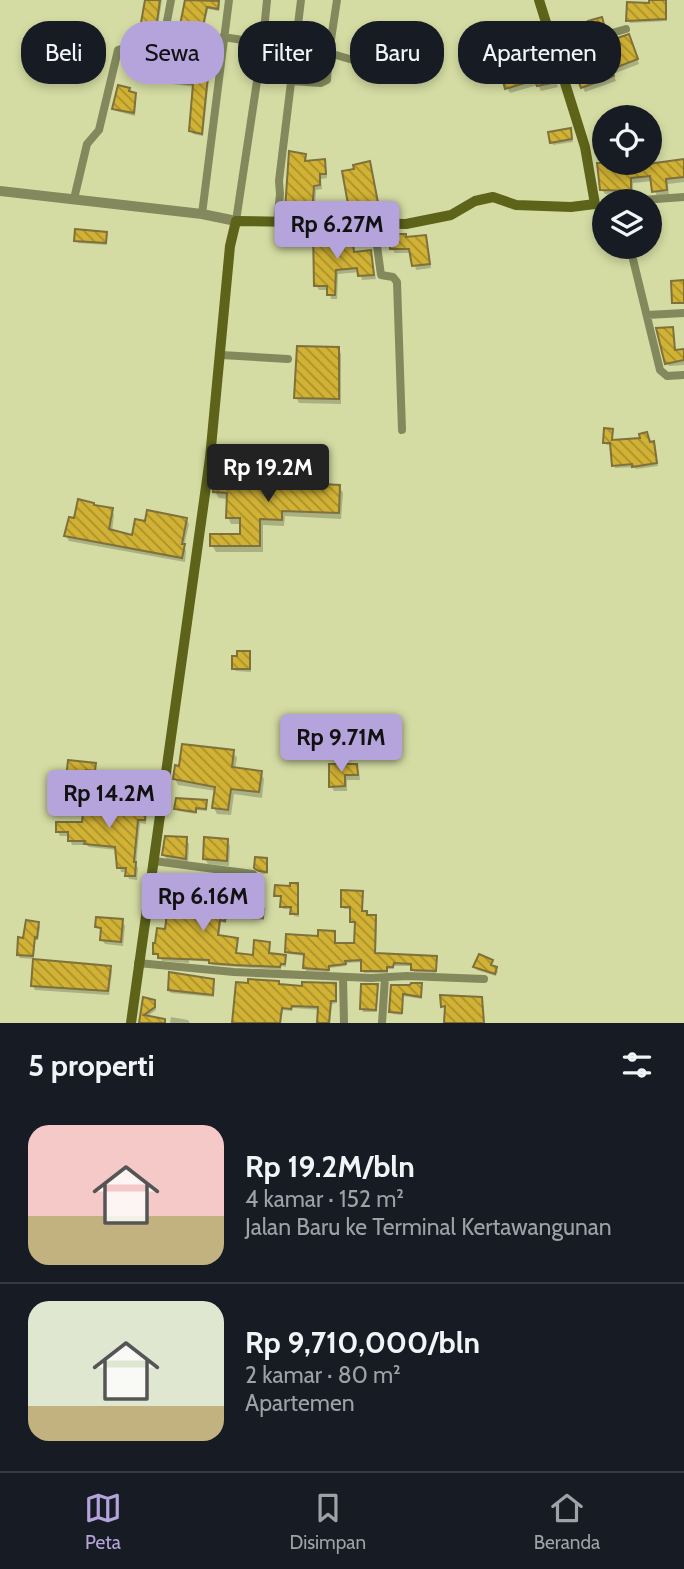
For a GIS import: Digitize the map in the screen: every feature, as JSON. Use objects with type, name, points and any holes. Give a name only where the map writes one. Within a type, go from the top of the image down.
[{"type":"main road","points":[[539,0],[546,21]]},
{"type":"main road","points":[[566,84],[596,189]]},
{"type":"main road","points":[[131,1023],[211,458],[230,246],[236,221],[406,224],[435,220],[451,215],[475,201],[493,197],[516,205],[571,207],[592,205]]},
{"type":"street","points":[[74,200],[87,144],[99,130],[118,50],[127,47],[161,53],[171,0]]},
{"type":"street","points":[[224,31],[229,0]]},
{"type":"street","points":[[265,21],[267,0]]},
{"type":"street","points":[[298,21],[301,0]]},
{"type":"street","points":[[334,21],[337,0]]},
{"type":"street","points":[[621,30],[626,29]]},
{"type":"street","points":[[202,214],[217,84]]},
{"type":"street","points":[[0,191],[202,214],[236,221],[257,84]]},
{"type":"street","points":[[277,223],[279,181],[292,84]]},
{"type":"street","points":[[662,199],[684,197]]},
{"type":"street","points":[[374,224],[381,275],[393,277],[397,282],[402,430]]},
{"type":"street","points":[[633,259],[661,373],[667,376],[684,375]]},
{"type":"street","points":[[647,315],[684,313]]},
{"type":"street","points":[[220,355],[289,359]]},
{"type":"street","points":[[154,861],[253,874]]},
{"type":"street","points":[[138,962],[234,972],[484,979]]},
{"type":"street","points":[[343,977],[344,1023]]},
{"type":"street","points":[[382,1023],[386,978]]},
{"type":"building","points":[[145,0],[160,0],[157,21],[141,21]]},
{"type":"building","points":[[185,0],[219,1],[218,9],[207,7],[204,21],[181,21]]},
{"type":"building","points":[[649,0],[666,0],[666,19],[626,21],[627,2],[649,3]]},
{"type":"building","points":[[629,34],[638,59],[621,66],[621,37]]},
{"type":"building","points":[[193,84],[207,84],[202,134],[189,131]]},
{"type":"building","points":[[504,84],[522,84],[505,89]]},
{"type":"building","points":[[118,85],[130,88],[129,91],[136,93],[134,113],[112,109]]},
{"type":"building","points":[[571,128],[572,139],[550,143],[548,132]]},
{"type":"building","points":[[289,151],[306,154],[305,161],[325,159],[326,174],[320,174],[320,185],[314,186],[312,214],[291,214],[291,211],[285,210]]},
{"type":"building","points":[[684,159],[684,177],[666,179],[667,190],[652,189],[650,176],[631,178],[631,189],[600,189],[598,175],[662,175],[662,162]]},
{"type":"building","points":[[370,161],[380,213],[350,215],[342,171],[354,169],[353,165]]},
{"type":"building","points":[[75,229],[107,232],[106,243],[74,241]]},
{"type":"building","points":[[313,230],[326,230],[326,243],[353,241],[354,252],[371,250],[374,275],[358,276],[357,268],[336,270],[335,295],[327,295],[327,286],[314,286]]},
{"type":"building","points":[[390,234],[406,234],[406,237],[426,235],[430,264],[412,266],[409,249],[390,249]]},
{"type":"building","points":[[684,280],[684,303],[672,303],[671,281]]},
{"type":"building","points":[[673,327],[675,350],[684,349],[684,360],[665,364],[656,328]]},
{"type":"building","points":[[297,346],[339,347],[339,399],[294,398]]},
{"type":"building","points":[[604,428],[613,429],[612,440],[640,438],[639,434],[647,432],[650,442],[654,441],[657,463],[632,467],[632,464],[612,466],[610,443],[603,443]]},
{"type":"building","points":[[227,462],[243,463],[242,480],[340,485],[339,513],[282,511],[282,520],[260,519],[260,546],[210,546],[210,534],[240,534],[240,518],[226,518],[227,493],[213,492],[214,485],[225,485]]},
{"type":"building","points":[[78,499],[113,508],[109,529],[132,535],[135,519],[145,521],[147,510],[187,518],[182,558],[64,536],[69,517],[74,518]]},
{"type":"building","points":[[237,651],[250,651],[250,669],[232,669],[232,656],[237,656]]},
{"type":"building","points":[[182,744],[234,750],[232,767],[262,771],[259,792],[231,789],[228,810],[212,808],[215,787],[173,779],[175,765],[179,766]]},
{"type":"building","points":[[68,760],[96,763],[95,771],[86,770],[85,782],[66,780]]},
{"type":"building","points":[[329,764],[357,764],[358,775],[345,775],[345,786],[329,787]]},
{"type":"building","points":[[176,798],[207,800],[206,809],[196,808],[196,812],[174,809]]},
{"type":"building","points":[[84,802],[146,805],[145,820],[138,820],[135,876],[125,876],[126,868],[117,868],[115,847],[84,844],[85,841],[68,841],[68,832],[56,832],[56,822],[82,822]]},
{"type":"building","points":[[165,836],[187,837],[186,859],[162,855]]},
{"type":"building","points":[[204,837],[228,839],[227,861],[203,859]]},
{"type":"building","points":[[255,857],[267,858],[267,872],[254,868]]},
{"type":"building","points":[[236,878],[258,880],[256,895],[234,893]]},
{"type":"building","points":[[172,883],[181,884],[181,892],[220,899],[220,904],[228,905],[225,921],[220,920],[218,935],[238,938],[236,953],[253,955],[254,940],[270,942],[269,953],[286,955],[285,964],[280,967],[234,965],[209,963],[209,960],[158,958],[158,954],[153,954],[153,943],[157,928],[165,929],[167,913],[159,912],[161,899],[164,886],[172,887]]},
{"type":"building","points":[[290,883],[298,883],[298,914],[290,914],[291,907],[280,907],[281,896],[274,896],[275,885],[290,886]]},
{"type":"building","points":[[341,890],[363,891],[362,911],[367,911],[367,915],[376,915],[375,953],[437,956],[436,971],[411,970],[411,964],[394,963],[393,967],[387,967],[387,971],[361,971],[361,960],[329,966],[329,970],[303,968],[304,954],[285,952],[286,934],[318,936],[318,930],[335,931],[335,943],[354,943],[355,922],[350,922],[350,907],[341,907]]},
{"type":"building","points":[[247,907],[264,909],[263,918],[247,916]]},
{"type":"building","points":[[96,917],[123,919],[121,942],[100,940],[101,928],[95,927]]},
{"type":"building","points":[[26,920],[39,922],[33,956],[17,955],[18,937],[23,938]]},
{"type":"building","points":[[479,954],[493,960],[491,965],[497,967],[495,974],[473,967]]},
{"type":"building","points":[[33,959],[111,966],[108,991],[31,986]]},
{"type":"building","points":[[169,972],[214,979],[213,995],[168,990]]},
{"type":"building","points":[[248,979],[302,986],[302,982],[336,983],[336,1001],[331,1001],[329,1023],[317,1023],[318,1007],[292,1006],[291,1009],[282,1008],[280,1023],[232,1023],[236,982],[248,983]]},
{"type":"building","points":[[422,983],[421,997],[403,994],[402,1013],[389,1012],[391,985]]},
{"type":"building","points":[[361,984],[378,984],[376,1010],[360,1009]]},
{"type":"building","points":[[440,995],[482,997],[484,1023],[444,1023],[445,1006],[441,1007]]},
{"type":"building","points":[[143,997],[155,1000],[155,1007],[144,1015],[165,1019],[165,1023],[139,1023]]}]
